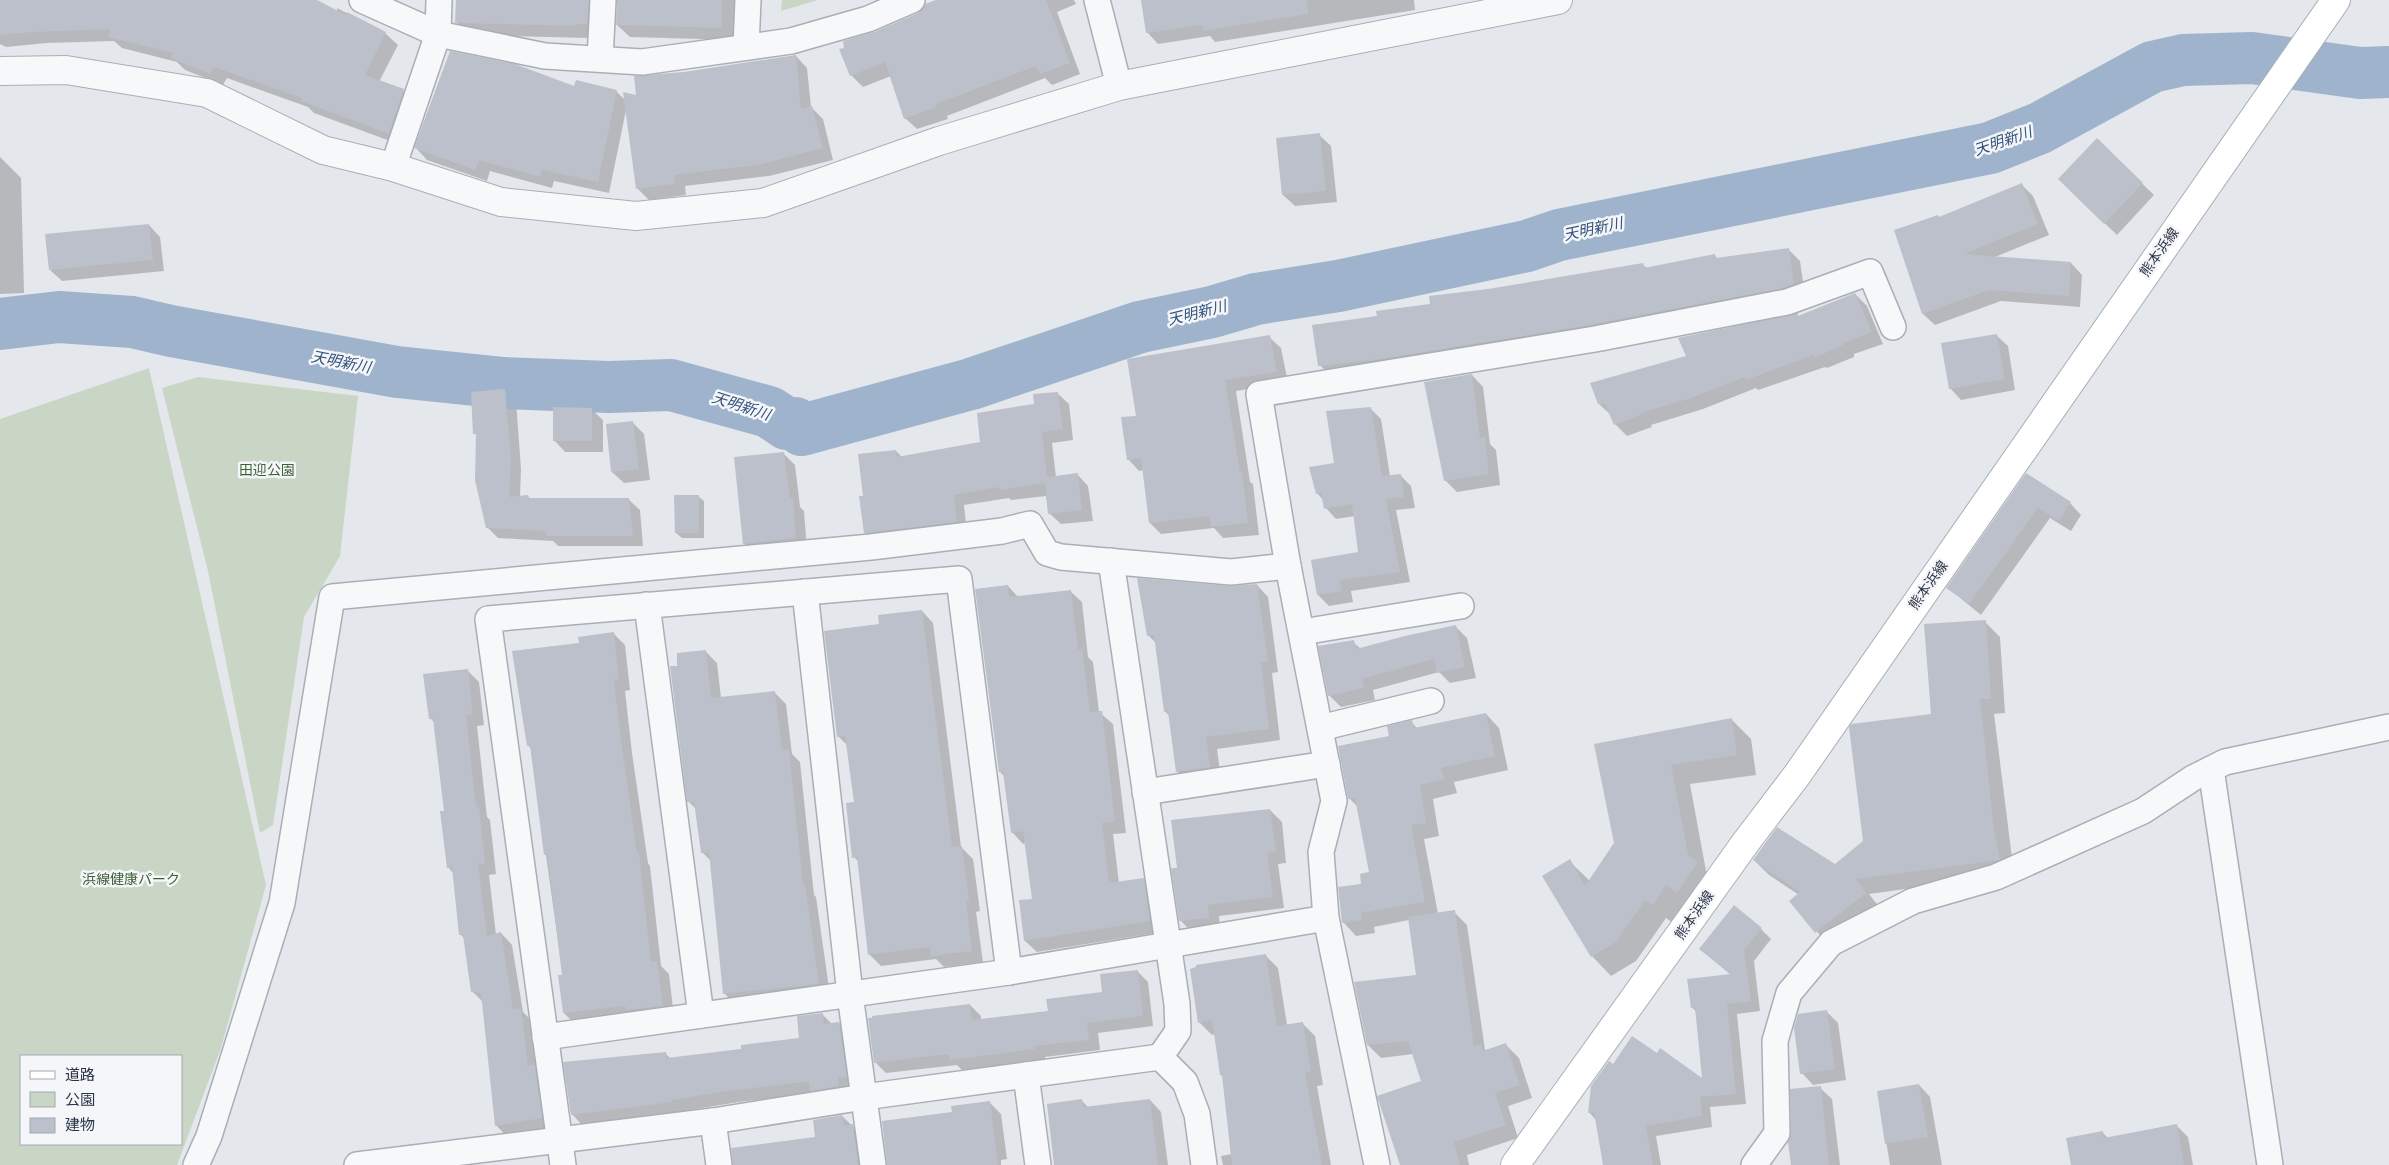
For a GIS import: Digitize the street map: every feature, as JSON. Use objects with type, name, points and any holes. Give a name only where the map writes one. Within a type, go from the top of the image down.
[{"type":"main road","name":"熊本浜線","points":[[1515,1165],[1746,842],[1797,775],[2336,0]]},
{"type":"street","points":[[362,0],[438,34],[545,56],[642,62],[799,38],[868,19],[911,0]]},
{"type":"street","points":[[393,167],[438,34],[440,0]]},
{"type":"street","points":[[600,59],[603,0]]},
{"type":"street","points":[[746,47],[748,0]]},
{"type":"street","points":[[1097,0],[1119,86]]},
{"type":"street","points":[[0,70],[66,70],[207,93],[323,150],[393,167],[502,202],[636,216],[763,203],[939,141],[1119,86],[1558,0]]},
{"type":"street","points":[[1376,1165],[1326,918],[1321,852],[1334,801],[1288,566],[1258,394],[1594,339],[1787,302],[1870,272],[1893,327]]},
{"type":"street","points":[[196,1165],[209,1136],[282,903],[332,597],[871,548],[1002,531],[1030,524],[1048,553],[1061,558],[1231,572],[1288,566]]},
{"type":"street","points":[[357,1165],[427,1160],[559,1138],[713,1120],[864,1097],[1160,1057],[1178,1031],[1177,1004],[1166,943],[1110,561]]},
{"type":"street","points":[[563,1165],[488,619],[959,579],[1009,972]]},
{"type":"street","points":[[805,592],[850,994],[873,1165]]},
{"type":"street","points":[[648,605],[701,1015]]},
{"type":"street","points":[[1302,632],[1461,606]]},
{"type":"street","points":[[1320,728],[1431,701]]},
{"type":"street","points":[[1754,1165],[1777,1133],[1775,1041],[1790,993],[1831,943],[1913,901],[1996,877],[2143,811],[2193,778],[2225,762],[2389,727]]},
{"type":"street","points":[[1145,792],[1327,764]]},
{"type":"street","points":[[2211,769],[2270,1165]]},
{"type":"street","points":[[545,1037],[1009,972],[1166,943],[1326,918]]},
{"type":"street","points":[[1160,1057],[1185,1082],[1196,1114],[1204,1165]]},
{"type":"street","points":[[1026,1075],[1038,1165]]},
{"type":"street","points":[[713,1120],[719,1165]]},
{"type":"green space","points":[[782,0],[818,0],[781,11]]},
{"type":"green space","name":"浜線健康パーク","points":[[149,368],[266,885],[221,1048],[177,1165],[0,1165],[0,419]]},
{"type":"green space","name":"田迎公園","points":[[198,377],[358,396],[340,556],[304,617],[273,825],[260,833],[208,571],[162,388]]},
{"type":"building","points":[[0,0],[317,0],[346,15],[347,12],[386,32],[365,75],[404,89],[389,134],[301,101],[302,98],[214,67],[210,74],[171,58],[173,53],[108,37],[110,29],[0,35]]},
{"type":"building","points":[[456,0],[589,0],[587,24],[576,24],[576,26],[455,23]]},
{"type":"building","points":[[617,0],[722,0],[722,28],[616,25]]},
{"type":"building","points":[[936,0],[1046,0],[1070,63],[1040,74],[1036,66],[936,104],[937,107],[904,119],[885,62],[850,76],[839,49],[844,48],[843,41],[874,32],[918,13],[925,4]]},
{"type":"building","points":[[1141,0],[1307,0],[1308,14],[1203,31],[1202,25],[1146,33]]},
{"type":"building","points":[[450,51],[515,64],[574,86],[576,80],[617,90],[598,182],[542,170],[540,177],[479,160],[475,170],[414,148]]},
{"type":"building","points":[[796,55],[801,109],[812,106],[823,148],[758,165],[674,175],[675,184],[636,189],[623,92],[636,95],[634,76],[684,72]]},
{"type":"building","points":[[1320,133],[1326,191],[1282,195],[1276,138]]},
{"type":"building","points":[[2097,138],[2143,183],[2104,224],[2058,179]]},
{"type":"building","points":[[2022,183],[2038,224],[1964,254],[2071,262],[2069,296],[1989,290],[1922,314],[1894,230],[1938,215],[1939,217]]},
{"type":"building","points":[[149,224],[153,260],[49,270],[45,234]]},
{"type":"building","points":[[1789,248],[1794,284],[1783,288],[1578,327],[1382,359],[1318,366],[1312,325],[1377,316],[1376,311],[1430,304],[1429,296],[1488,289],[1643,263],[1644,268],[1715,254],[1716,258]]},
{"type":"building","points":[[1855,293],[1872,332],[1843,343],[1843,345],[1814,358],[1813,355],[1746,380],[1745,377],[1691,398],[1641,413],[1641,415],[1614,425],[1605,404],[1598,404],[1590,383],[1686,356],[1678,338],[1798,313],[1798,316]]},
{"type":"building","points":[[1997,334],[2005,379],[1949,389],[1941,343]]},
{"type":"building","points":[[1270,335],[1277,372],[1225,380],[1240,472],[1242,471],[1248,523],[1211,527],[1209,516],[1149,523],[1141,458],[1127,460],[1121,417],[1136,416],[1127,359]]},
{"type":"building","points":[[1472,374],[1480,438],[1485,437],[1489,474],[1444,481],[1424,382]]},
{"type":"building","points":[[505,389],[511,458],[509,497],[528,495],[528,498],[629,498],[633,536],[546,536],[546,531],[486,528],[475,480],[476,434],[473,434],[471,392]]},
{"type":"building","points":[[1058,392],[1063,429],[1042,432],[1047,477],[1078,473],[1082,510],[1048,514],[1045,483],[999,490],[999,487],[954,495],[957,522],[864,533],[859,496],[863,496],[858,454],[896,450],[897,457],[980,442],[977,413],[1034,404],[1033,394]]},
{"type":"building","points":[[553,407],[592,408],[592,441],[553,441]]},
{"type":"building","points":[[1371,407],[1382,476],[1401,474],[1404,497],[1386,499],[1400,572],[1340,580],[1342,591],[1317,595],[1311,560],[1358,552],[1352,504],[1324,509],[1321,493],[1316,494],[1309,467],[1334,463],[1326,411]]},
{"type":"building","points":[[633,421],[639,469],[611,472],[606,424]]},
{"type":"building","points":[[784,452],[790,498],[793,498],[796,538],[743,544],[734,457]]},
{"type":"building","points":[[2026,473],[2071,502],[2059,521],[2038,508],[1969,604],[1946,588]]},
{"type":"building","points":[[674,495],[699,495],[699,533],[675,533]]},
{"type":"building","points":[[1137,578],[1230,586],[1257,584],[1268,661],[1261,662],[1269,729],[1206,737],[1210,767],[1176,772],[1168,711],[1164,712],[1154,635],[1147,636]]},
{"type":"building","points":[[1008,585],[1009,597],[1071,590],[1078,650],[1082,649],[1090,712],[1102,711],[1115,821],[1102,823],[1109,883],[1144,878],[1150,921],[1024,941],[1019,900],[1032,899],[1023,831],[1011,833],[1003,772],[999,772],[975,589]]},
{"type":"building","points":[[922,610],[952,847],[962,846],[969,900],[966,901],[972,951],[931,956],[930,947],[868,955],[857,857],[852,858],[846,803],[854,802],[845,736],[837,737],[824,631],[879,624],[878,615]]},
{"type":"building","points":[[1986,620],[1991,699],[1980,699],[1994,830],[2000,860],[1856,879],[1866,893],[1815,933],[1789,901],[1800,892],[1753,860],[1777,827],[1835,864],[1863,841],[1849,727],[1851,724],[1931,714],[1924,624]]},
{"type":"building","points":[[1456,625],[1465,667],[1437,673],[1434,659],[1362,679],[1364,688],[1328,696],[1318,646],[1354,640],[1356,649]]},
{"type":"building","points":[[614,632],[619,679],[614,680],[621,740],[637,853],[639,853],[651,962],[657,961],[663,1006],[626,1010],[625,1006],[563,1013],[558,975],[562,975],[547,854],[544,855],[530,745],[527,746],[512,651],[579,643],[578,637]]},
{"type":"building","points":[[706,650],[711,698],[775,691],[782,750],[789,749],[803,885],[805,884],[819,984],[723,994],[709,852],[701,853],[694,802],[687,802],[670,666],[677,666],[677,653]]},
{"type":"building","points":[[468,669],[473,714],[466,715],[476,807],[479,807],[485,863],[478,864],[487,936],[501,932],[513,1009],[521,1008],[528,1066],[535,1065],[542,1118],[495,1126],[481,993],[471,992],[463,935],[459,935],[452,867],[447,868],[440,811],[444,811],[433,719],[429,719],[423,674]]},
{"type":"building","points":[[1486,713],[1495,756],[1441,768],[1444,779],[1420,785],[1426,823],[1411,825],[1425,902],[1361,913],[1362,920],[1342,923],[1338,887],[1361,884],[1360,874],[1369,872],[1355,798],[1348,799],[1338,746],[1389,736],[1387,726],[1412,720],[1414,728]]},
{"type":"building","points":[[1732,718],[1737,755],[1671,765],[1688,854],[1698,862],[1677,893],[1666,885],[1653,905],[1645,900],[1616,942],[1591,957],[1542,876],[1570,859],[1585,886],[1614,843],[1594,744]]},
{"type":"building","points":[[1270,809],[1276,852],[1267,853],[1273,897],[1208,905],[1209,918],[1179,921],[1171,868],[1177,868],[1171,820]]},
{"type":"building","points":[[1734,905],[1762,928],[1744,950],[1751,1001],[1727,1004],[1736,1094],[1700,1097],[1702,1116],[1646,1126],[1653,1165],[1603,1165],[1594,1112],[1588,1113],[1591,1086],[1609,1061],[1613,1064],[1632,1036],[1657,1053],[1660,1048],[1702,1078],[1695,1007],[1691,1008],[1687,979],[1731,974],[1699,949]]},
{"type":"building","points":[[1455,910],[1474,1046],[1481,1044],[1483,1051],[1506,1043],[1520,1085],[1495,1093],[1506,1125],[1454,1142],[1460,1165],[1400,1165],[1377,1096],[1421,1081],[1408,1041],[1367,1045],[1354,982],[1416,975],[1408,917]]},
{"type":"building","points":[[1266,954],[1277,1026],[1303,1022],[1311,1072],[1305,1073],[1322,1165],[1232,1165],[1222,1075],[1220,1075],[1212,1020],[1198,1023],[1190,969],[1196,967],[1196,965]]},
{"type":"building","points":[[1138,970],[1143,1016],[1087,1023],[1089,1040],[1034,1046],[1035,1049],[950,1060],[949,1054],[874,1063],[868,1018],[872,1018],[872,1016],[970,1004],[972,1020],[1048,1011],[1046,999],[1102,992],[1100,974]]},
{"type":"building","points":[[1827,1010],[1835,1069],[1800,1074],[1794,1028],[1798,1014]]},
{"type":"building","points":[[823,1013],[824,1024],[839,1022],[847,1077],[838,1078],[839,1086],[810,1091],[809,1082],[804,1082],[727,1091],[672,1100],[672,1102],[571,1115],[563,1062],[666,1052],[667,1058],[741,1049],[741,1045],[799,1038],[797,1016]]},
{"type":"building","points":[[1919,1084],[1928,1137],[1885,1144],[1877,1091]]},
{"type":"building","points":[[1821,1086],[1829,1165],[1791,1165],[1788,1142],[1791,1133],[1790,1089]]},
{"type":"building","points":[[1082,1099],[1083,1107],[1150,1099],[1158,1165],[1054,1165],[1047,1104]]},
{"type":"building","points":[[990,1101],[998,1165],[887,1165],[882,1121],[952,1112],[951,1106]]},
{"type":"building","points":[[842,1115],[844,1126],[853,1124],[858,1165],[733,1165],[731,1148],[815,1137],[813,1120]]},
{"type":"building","points":[[2177,1124],[2184,1165],[2071,1165],[2066,1138],[2103,1131],[2104,1138]]},
{"type":"waterway","name":"天明新川","points":[[0,324],[59,317],[132,322],[171,331],[397,372],[504,383],[609,387],[671,385],[769,412],[787,424],[795,423],[802,430],[971,384],[1140,327],[1212,312],[1256,299],[1338,286],[1527,246],[1559,235],[1990,148],[2040,128],[2152,67],[2183,60],[2252,58],[2360,73],[2389,72]]}]
